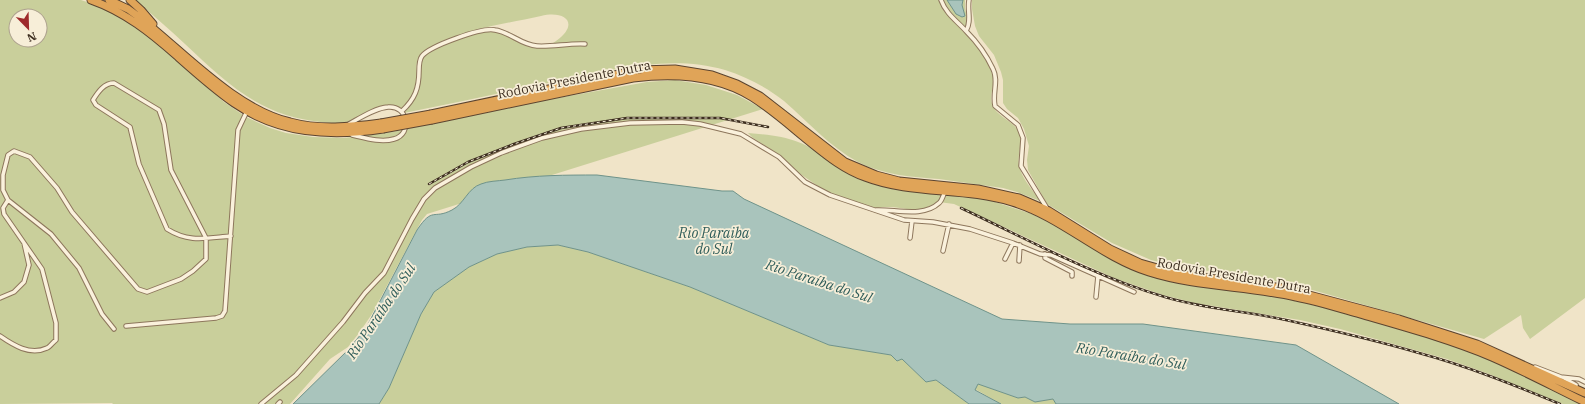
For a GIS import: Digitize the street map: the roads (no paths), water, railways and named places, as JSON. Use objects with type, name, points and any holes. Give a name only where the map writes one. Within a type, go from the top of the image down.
[{"type":"highway","name":"Rodovia Presidente Dutra","points":[[91,0],[116,10],[137,23],[218,91],[247,111],[270,121],[297,129],[314,132],[382,126],[633,78],[656,76],[690,77],[724,84],[750,95],[765,105],[822,151],[851,171],[877,181],[893,185],[991,197],[1010,201],[1050,217],[1100,250],[1150,272],[1190,281],[1255,289],[1297,297],[1440,338],[1494,358],[1585,402]]},
{"type":"highway","name":"Rodovia Presidente Dutra","points":[[109,0],[128,9],[231,94],[251,106],[289,122],[344,130]]},
{"type":"highway","points":[[130,0],[141,10],[165,38]]},
{"type":"highway","name":"Rodovia Presidente Dutra","points":[[432,117],[638,70],[675,69],[694,71],[726,79],[760,96],[845,162],[876,175],[899,181],[1000,193],[1019,198],[1049,211],[1110,250],[1140,263],[1179,274],[1264,285],[1320,297],[1444,332],[1477,344],[1585,392]]},
{"type":"street","points":[[941,0],[948,14],[966,31],[987,56],[996,79],[995,106],[1018,125],[1023,138],[1021,160],[1023,170],[1049,211]]},
{"type":"street","points":[[966,31],[970,23],[968,11],[969,0]]},
{"type":"street","points":[[402,111],[411,102],[417,92],[419,82],[419,63],[422,56],[440,45],[462,36],[480,30],[490,29],[498,30],[521,42],[532,45],[543,46],[572,43],[585,44]]},
{"type":"street","points":[[114,329],[102,314],[84,276],[51,234],[8,200],[3,190],[3,176],[8,155],[14,151],[30,157],[57,188],[72,212],[138,289],[147,292],[181,279],[193,271],[206,259],[206,238],[171,170],[164,124],[159,110],[114,83],[109,83],[99,91],[93,100],[96,105],[130,127],[138,164],[167,229],[174,234],[192,239],[206,238],[231,236]]},
{"type":"street","points":[[385,107],[395,107],[402,111],[406,128],[402,134],[394,139],[382,140],[344,130],[385,107]]},
{"type":"street","points":[[126,326],[216,318],[222,316],[225,311],[238,130],[247,111]]},
{"type":"street","points":[[261,404],[296,375],[343,322],[365,293],[384,273],[412,219],[429,193],[439,185],[471,167],[501,153],[542,138],[581,129],[624,123],[657,122],[700,124],[741,134],[748,137],[779,158],[805,182],[830,195],[873,211],[904,220],[933,222],[970,228],[1020,245],[1040,254],[1051,255],[1134,292]]},
{"type":"street","points":[[873,211],[921,211],[933,207],[940,202],[945,191]]},
{"type":"street","points":[[0,336],[17,347],[37,351],[48,348],[56,340],[56,323],[42,269],[4,214],[3,208],[8,200]]},
{"type":"street","points":[[910,238],[912,221]]},
{"type":"street","points":[[943,251],[949,224]]},
{"type":"street","points":[[0,298],[14,292],[24,282],[29,265],[24,242]]},
{"type":"street","points":[[1005,259],[1013,243]]},
{"type":"street","points":[[1019,261],[1020,245]]},
{"type":"street","points":[[1045,254],[1046,258],[1072,272],[1072,276]]},
{"type":"street","points":[[1096,297],[1098,276]]},
{"type":"street","points":[[1507,358],[1562,377],[1579,379],[1585,382]]},
{"type":"street","points":[[1562,377],[1585,392]]},
{"type":"water","points":[[947,0],[963,0],[962,5],[965,16],[962,17],[956,14]]},
{"type":"water","name":"Rio Paraiba do Sul","points":[[597,175],[722,191],[733,191],[744,199],[1002,319],[1070,324],[1143,324],[1296,345],[1399,404],[1056,404],[1053,399],[1035,402],[1025,397],[1018,398],[978,384],[975,390],[1001,404],[969,404],[936,380],[926,382],[902,359],[897,361],[891,355],[829,345],[690,287],[588,252],[558,245],[527,247],[497,254],[469,267],[434,292],[421,314],[389,388],[379,404],[293,404],[348,350],[366,328],[417,230],[427,218],[452,210],[460,204],[469,192],[477,186],[487,182],[540,176]]},
{"type":"railway","points":[[429,184],[468,162],[561,128],[627,118],[720,118],[768,127]]},
{"type":"railway","points":[[961,208],[1112,279],[1165,297],[1210,307],[1286,320],[1402,348],[1473,370],[1560,404]]},
{"type":"water label","name":"Rio Paraíba do Sul","points":[[819,281]]},
{"type":"water label","name":"Rio Paraíba do Sul","points":[[381,311]]},
{"type":"water label","name":"Rio Paraíba do Sul","points":[[1131,356]]}]
